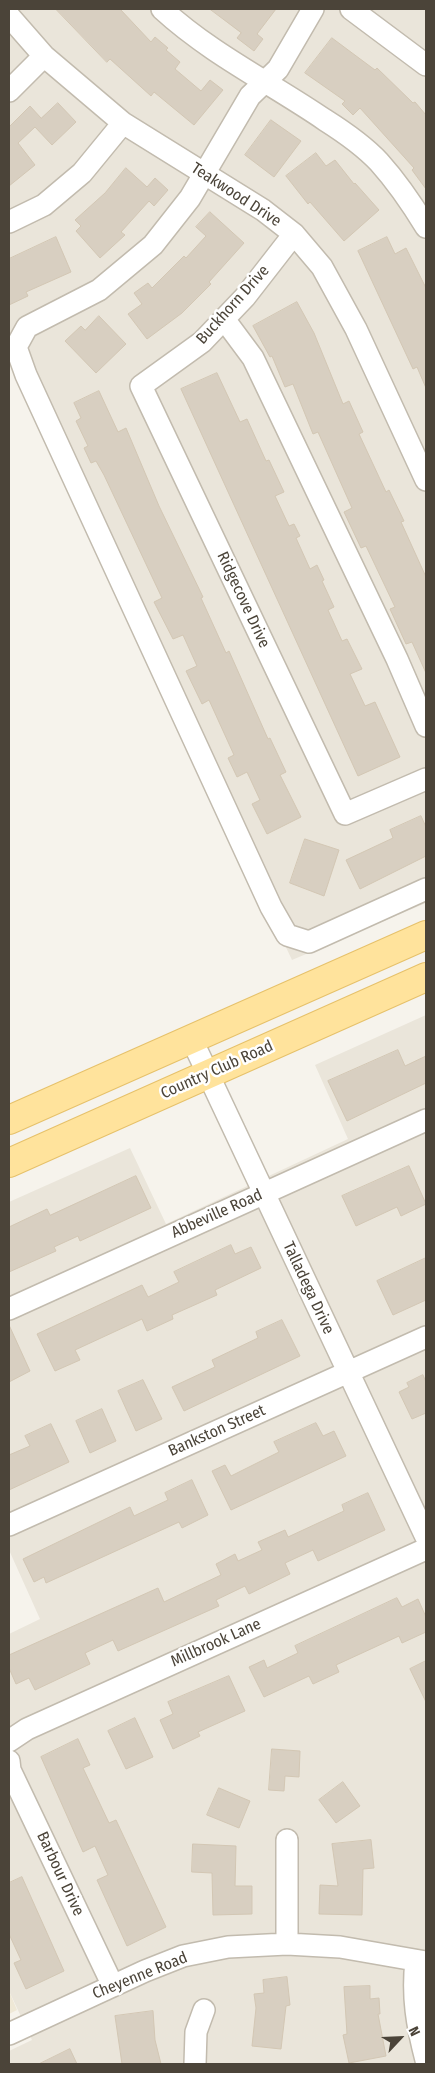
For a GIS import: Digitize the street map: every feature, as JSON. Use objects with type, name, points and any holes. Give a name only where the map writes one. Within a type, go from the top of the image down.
[{"type":"main road","points":[[9,1120],[426,934]]},
{"type":"main road","name":"Country Club Road","points":[[9,1163],[426,977]]},
{"type":"street","points":[[162,9],[209,48],[266,81],[345,133],[378,161],[409,199],[426,227]]},
{"type":"street","points":[[313,9],[278,69],[250,96],[190,198],[158,238],[126,270],[99,290],[27,327],[16,347],[26,375],[271,907],[287,935],[309,942],[426,889]]},
{"type":"street","points":[[351,9],[426,65]]},
{"type":"street","name":"Teakwood Drive","points":[[9,16],[44,56],[123,123],[263,210],[294,234],[322,267],[356,329],[426,480]]},
{"type":"street","points":[[9,90],[44,56]]},
{"type":"street","points":[[9,222],[44,205],[82,173],[123,123]]},
{"type":"street","name":"Buckhorn Drive","points":[[141,386],[202,342],[245,297],[294,234]]},
{"type":"street","points":[[224,319],[254,358],[393,650],[426,726]]},
{"type":"street","name":"Ridgecove Drive","points":[[141,386],[345,814],[426,779]]},
{"type":"street","name":"Talladega Drive","points":[[191,1038],[426,1537]]},
{"type":"street","name":"Abbeville Road","points":[[9,1309],[426,1120]]},
{"type":"street","name":"Bankston Street","points":[[9,1526],[426,1337]]},
{"type":"street","name":"Millbrook Lane","points":[[9,1741],[27,1728],[426,1549]]},
{"type":"street","name":"Barbour Drive","points":[[9,1761],[10,1770],[113,1986]]},
{"type":"street","points":[[287,1840],[287,1944]]},
{"type":"street","name":"Cheyenne Road","points":[[9,2034],[183,1956],[228,1947],[287,1944],[340,1947],[421,1961]]},
{"type":"street","points":[[421,1961],[414,1980],[416,2021],[426,2060]]},
{"type":"street","points":[[195,2064],[196,2032],[204,2010]]},
{"type":"shaded area","points":[[9,9],[426,9],[426,903],[292,960],[9,360]]},
{"type":"shaded area","points":[[426,1015],[426,2064],[9,2064],[9,2051],[32,2040],[9,1991],[9,1634],[40,1619],[9,1550],[9,1202],[130,1148],[166,1224],[348,1139],[315,1065]]},
{"type":"shaded area","points":[[9,1991],[17,2010],[9,2014]]},
{"type":"building","points":[[56,9],[120,9],[151,42],[155,37],[168,48],[166,50],[180,62],[175,69],[201,91],[210,80],[223,90],[194,125],[154,92],[151,96],[110,59],[107,62]]},
{"type":"building","points":[[210,9],[276,9],[257,34],[263,39],[254,51],[237,38],[241,33]]},
{"type":"building","points":[[332,38],[375,70],[377,68],[413,103],[415,102],[426,115],[426,189],[412,170],[414,168],[360,108],[353,115],[342,104],[345,101],[305,73]]},
{"type":"building","points":[[58,103],[76,122],[52,145],[35,127],[18,143],[35,165],[9,186],[9,127],[30,106],[41,118]]},
{"type":"building","points":[[271,120],[301,141],[274,177],[245,155]]},
{"type":"building","points":[[316,153],[326,166],[335,160],[354,184],[379,210],[344,241],[310,202],[308,204],[286,176]]},
{"type":"building","points":[[126,168],[147,187],[155,178],[168,190],[154,206],[149,201],[121,232],[125,235],[100,258],[76,231],[81,226],[75,220],[105,193]]},
{"type":"building","points":[[210,212],[244,243],[209,282],[211,284],[182,313],[147,339],[128,314],[142,304],[134,293],[148,283],[152,288],[184,256],[186,258],[206,236],[196,227]]},
{"type":"building","points":[[56,237],[71,272],[26,292],[28,296],[9,305],[9,259]]},
{"type":"building","points":[[387,237],[395,254],[406,248],[426,288],[426,388],[417,367],[413,369],[358,251]]},
{"type":"building","points":[[297,302],[314,333],[343,404],[349,401],[363,432],[359,434],[386,492],[389,490],[404,521],[401,522],[426,577],[426,673],[412,642],[406,644],[390,609],[395,607],[366,546],[361,548],[344,512],[352,508],[318,432],[313,434],[293,384],[285,387],[272,356],[270,357],[253,326]]},
{"type":"building","points":[[99,316],[126,344],[96,373],[65,341],[81,326],[85,330]]},
{"type":"building","points":[[217,373],[240,422],[247,419],[266,461],[269,460],[284,492],[275,496],[289,526],[294,524],[300,536],[296,538],[310,569],[317,565],[324,580],[322,581],[334,607],[328,610],[342,641],[347,639],[362,669],[350,674],[365,706],[375,702],[400,757],[358,776],[181,389]]},
{"type":"building","points":[[99,391],[118,432],[126,428],[159,506],[203,597],[201,598],[226,653],[229,651],[268,739],[270,738],[286,772],[280,775],[301,817],[267,834],[252,804],[260,800],[247,772],[237,777],[228,758],[234,755],[209,700],[202,704],[186,671],[197,666],[183,635],[173,639],[154,602],[162,598],[104,475],[96,461],[91,463],[84,448],[88,446],[76,421],[81,418],[74,403]]},
{"type":"building","points":[[421,816],[426,827],[426,856],[360,889],[346,860],[393,838],[390,830]]},
{"type":"building","points":[[305,839],[339,850],[324,896],[290,883]]},
{"type":"building","points":[[398,1050],[405,1066],[426,1056],[426,1083],[347,1121],[328,1081]]},
{"type":"building","points":[[409,1166],[426,1204],[401,1216],[397,1207],[356,1226],[342,1196]]},
{"type":"building","points":[[136,1176],[151,1208],[80,1241],[78,1236],[54,1247],[56,1251],[9,1272],[9,1227],[47,1209],[50,1215]]},
{"type":"building","points":[[231,1245],[235,1254],[251,1247],[261,1268],[215,1290],[217,1295],[172,1315],[173,1319],[147,1331],[142,1319],[75,1350],[80,1360],[55,1371],[37,1334],[142,1285],[148,1297],[179,1282],[174,1272]]},
{"type":"building","points":[[426,1258],[426,1300],[393,1315],[377,1281]]},
{"type":"building","points":[[282,1320],[300,1356],[184,1411],[172,1387],[215,1367],[212,1360],[258,1338],[256,1332]]},
{"type":"building","points":[[9,1325],[30,1371],[9,1382]]},
{"type":"building","points":[[423,1375],[426,1382],[426,1413],[412,1419],[399,1392],[409,1387],[407,1383]]},
{"type":"building","points":[[143,1380],[162,1419],[136,1431],[118,1391]]},
{"type":"building","points":[[102,1409],[116,1441],[90,1453],[76,1421]]},
{"type":"building","points":[[316,1423],[323,1436],[334,1431],[346,1456],[231,1510],[212,1471],[225,1465],[231,1476],[279,1452],[274,1442]]},
{"type":"building","points":[[51,1424],[69,1462],[9,1490],[9,1455],[30,1446],[25,1436]]},
{"type":"building","points":[[192,1480],[208,1515],[182,1528],[179,1522],[46,1583],[44,1577],[34,1582],[23,1559],[130,1507],[134,1516],[168,1500],[165,1493]]},
{"type":"building","points":[[368,1493],[385,1530],[318,1561],[313,1550],[285,1563],[290,1574],[249,1594],[245,1586],[216,1600],[219,1606],[118,1651],[113,1640],[85,1653],[90,1664],[35,1690],[29,1678],[16,1684],[9,1668],[9,1655],[158,1588],[164,1602],[221,1575],[216,1564],[235,1554],[238,1561],[262,1550],[258,1542],[285,1530],[288,1537],[344,1511],[342,1505]]},
{"type":"building","points":[[397,1598],[402,1607],[418,1599],[426,1617],[426,1632],[402,1643],[399,1636],[336,1665],[339,1672],[313,1684],[309,1676],[264,1697],[249,1667],[264,1660],[267,1668],[298,1653],[295,1646]]},
{"type":"building","points":[[426,1661],[426,1702],[410,1669]]},
{"type":"building","points":[[229,1676],[245,1711],[198,1732],[200,1736],[173,1749],[160,1720],[173,1714],[168,1702]]},
{"type":"building","points":[[135,1718],[153,1757],[126,1769],[108,1731]]},
{"type":"building","points":[[78,1739],[90,1765],[83,1768],[109,1823],[116,1820],[166,1927],[127,1946],[97,1880],[108,1875],[95,1846],[83,1852],[41,1757]]},
{"type":"building","points":[[272,1749],[300,1751],[299,1777],[285,1776],[284,1791],[269,1790]]},
{"type":"building","points":[[343,1782],[360,1806],[336,1823],[319,1800]]},
{"type":"building","points":[[219,1788],[250,1801],[239,1828],[207,1815]]},
{"type":"building","points":[[371,1840],[374,1868],[363,1869],[362,1915],[319,1914],[320,1885],[338,1886],[332,1844]]},
{"type":"building","points":[[193,1844],[236,1846],[235,1886],[252,1886],[252,1914],[213,1915],[212,1873],[192,1872]]},
{"type":"building","points":[[22,1877],[64,1971],[26,1989],[14,1963],[21,1960],[9,1934],[9,1883]]},
{"type":"building","points":[[287,1977],[290,2005],[286,2006],[281,2049],[252,2046],[256,2008],[254,1994],[264,1993],[263,1980]]},
{"type":"building","points":[[370,1986],[370,1999],[379,1998],[380,2014],[378,2014],[386,2056],[349,2063],[343,2035],[347,2034],[344,1987]]},
{"type":"building","points":[[153,2011],[155,2040],[161,2064],[122,2064],[115,2016]]},
{"type":"building","points":[[70,2049],[77,2064],[39,2064]]}]
